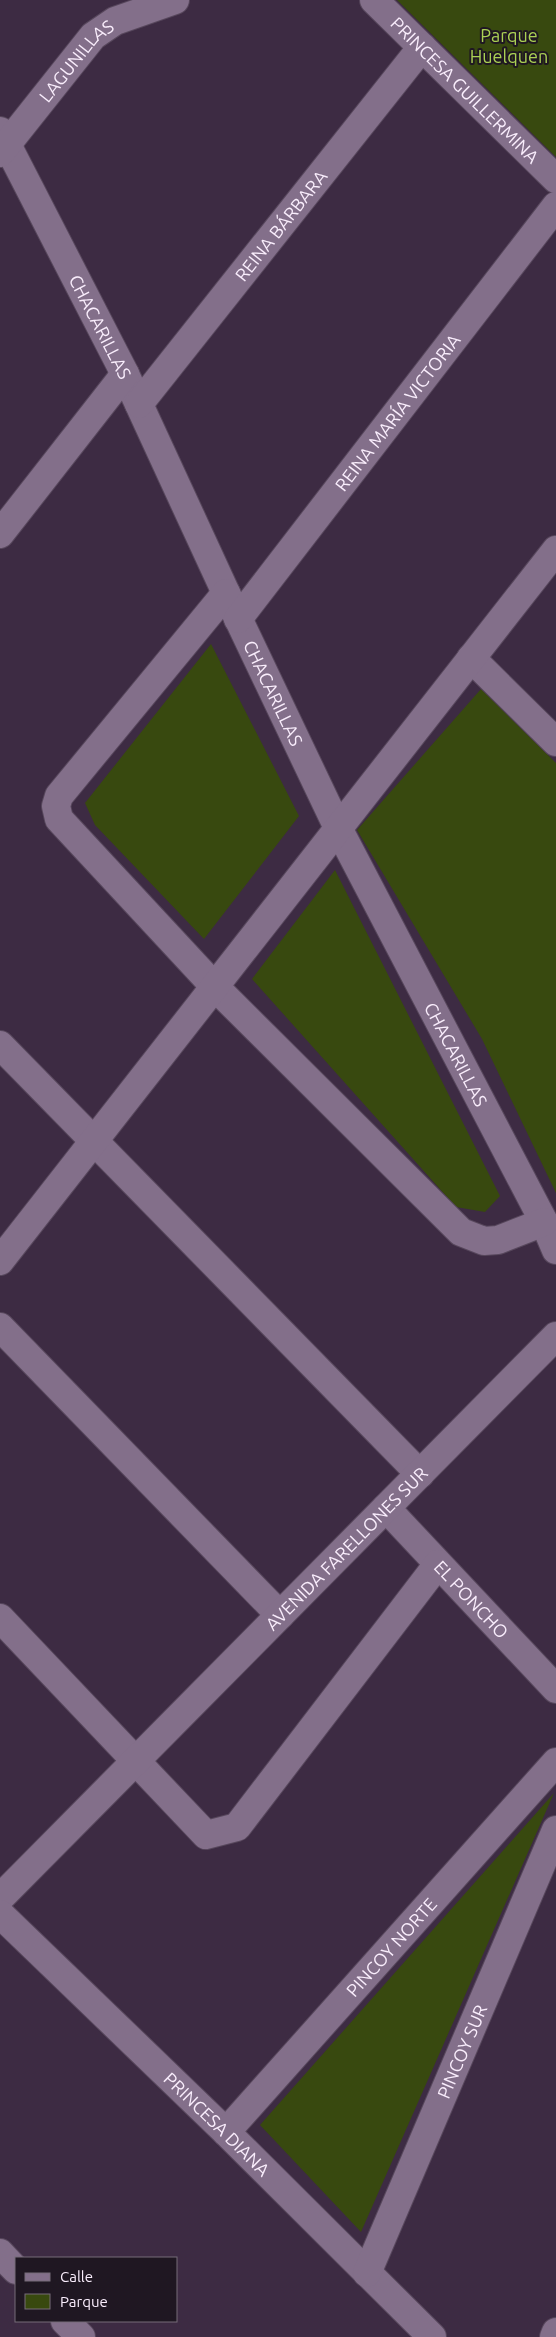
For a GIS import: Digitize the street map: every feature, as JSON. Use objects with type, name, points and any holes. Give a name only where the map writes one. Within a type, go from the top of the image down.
[{"type":"street","name":"LAGUNILLAS","points":[[2,143],[93,36],[115,21],[175,0]]},
{"type":"street","name":"PRINCESA GUILLERMINA","points":[[374,0],[556,179]]},
{"type":"street","name":"REINA BÁRBARA","points":[[139,404],[422,47]]},
{"type":"street","name":"CHACARILLAS","points":[[2,143],[125,374],[238,619],[338,828],[544,1222],[556,1250]]},
{"type":"street","name":"REINA MARÍA VICTORIA","points":[[238,619],[556,206]]},
{"type":"street","points":[[0,534],[125,374]]},
{"type":"street","points":[[0,1261],[556,550]]},
{"type":"street","points":[[226,593],[59,796],[56,806],[59,819],[215,987],[462,1232],[474,1239],[491,1240],[544,1222]]},
{"type":"street","points":[[471,658],[556,742]]},
{"type":"street","points":[[0,1045],[420,1474]]},
{"type":"street","points":[[0,1327],[280,1615]]},
{"type":"street","name":"AVENIDA FARELLONES SUR","points":[[0,1898],[556,1336]]},
{"type":"street","name":"EL PONCHO","points":[[386,1508],[556,1689]]},
{"type":"street","points":[[0,1618],[206,1835],[237,1827],[438,1564]]},
{"type":"street","name":"PINCOY NORTE","points":[[226,2132],[556,1762]]},
{"type":"street","name":"PINCOY SUR","points":[[367,2273],[556,1830]]},
{"type":"street","name":"PRINCESA DIANA","points":[[0,1914],[226,2132],[432,2337]]},
{"type":"street","points":[[0,2253],[15,2269]]},
{"type":"street","points":[[67,2322],[81,2337]]},
{"type":"street","points":[[554,2337],[556,2332]]},
{"type":"green space","name":"Parque Huelquen","points":[[397,0],[556,0],[556,157]]},
{"type":"green space","points":[[211,644],[299,816],[204,939],[95,825],[85,803]]},
{"type":"green space","points":[[481,689],[556,763],[556,1193],[482,1039],[357,830]]},
{"type":"green space","points":[[335,870],[500,1196],[485,1212],[456,1207],[252,979]]},
{"type":"green space","points":[[554,1793],[361,2232],[260,2125]]}]
